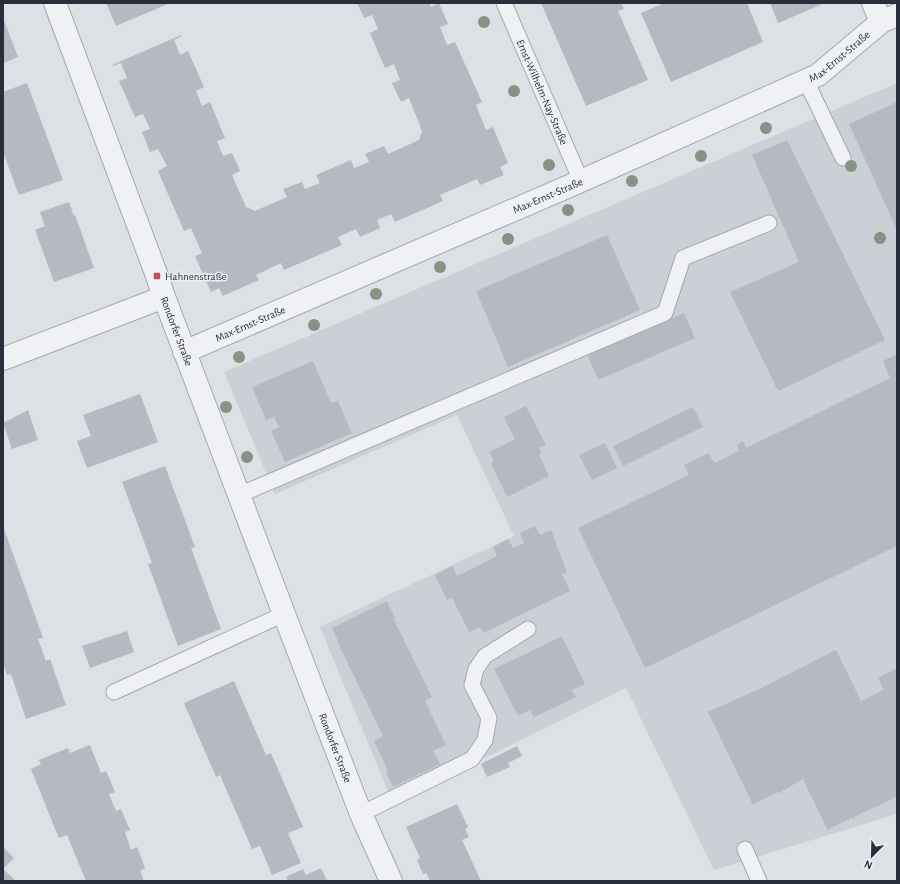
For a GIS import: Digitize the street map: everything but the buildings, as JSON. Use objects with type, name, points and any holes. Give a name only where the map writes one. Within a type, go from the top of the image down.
[{"type":"street","name":"Rondorfer Straße","points":[[55,3],[158,276],[184,352],[238,495],[361,814],[391,881]]},
{"type":"street","name":"Max-Ernst-Straße","points":[[184,352],[581,181],[818,76],[884,13]]},
{"type":"street","points":[[3,359],[164,297]]},
{"type":"lane","name":"Ernst-Wilhelm-Nay-Straße","points":[[504,3],[581,181]]},
{"type":"lane","points":[[806,81],[843,158]]},
{"type":"lane","points":[[238,495],[665,313],[683,258],[769,223]]},
{"type":"lane","points":[[114,692],[284,614]]},
{"type":"lane","points":[[361,814],[472,759],[486,740],[489,718],[472,685],[476,669],[485,656],[528,629]]},
{"type":"lane","points":[[745,849],[759,881]]},
{"type":"shaded area","points":[[897,83],[897,814],[714,870],[626,688],[393,803],[320,627],[514,536],[457,415],[275,494],[224,372]]},
{"type":"place","name":"Hahnenstraße","points":[[157,276]]}]
